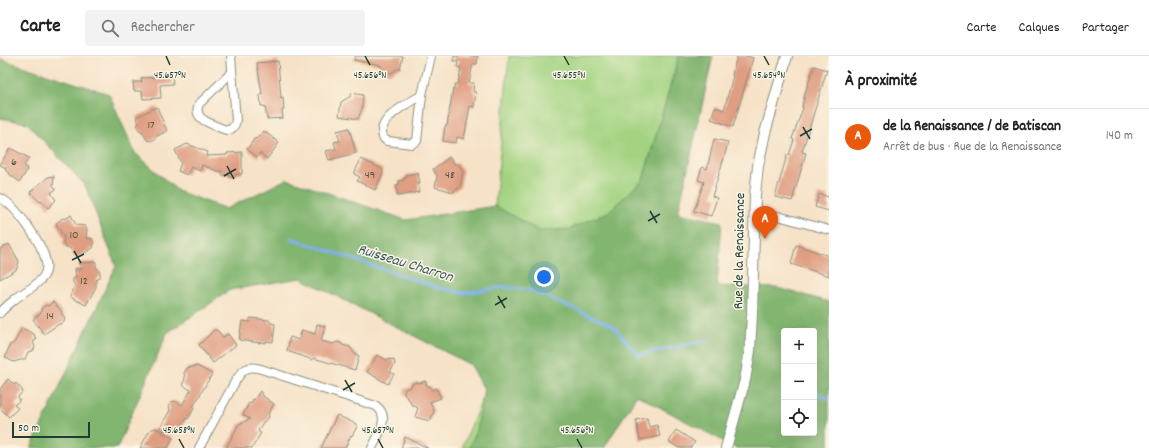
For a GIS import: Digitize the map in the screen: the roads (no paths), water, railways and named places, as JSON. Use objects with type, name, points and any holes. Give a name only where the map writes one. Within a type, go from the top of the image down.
[{"type":"street","points":[[231,56],[232,72],[235,124],[230,129],[226,130],[204,121],[199,116],[197,109],[199,104],[232,72]]},
{"type":"street","points":[[422,94],[391,115],[383,126],[382,136],[384,139],[408,144],[417,142],[422,94],[431,56]]},
{"type":"street","name":"Rue de la Renaissance","points":[[726,448],[745,380],[750,351],[756,179],[765,133],[787,56]]},
{"type":"street","points":[[0,198],[14,209],[30,229],[47,264],[46,272],[43,277],[0,313]]},
{"type":"street","points":[[755,212],[767,213],[829,230]]},
{"type":"street","points":[[199,448],[236,380],[242,372],[251,367],[380,408],[383,423],[372,448]]},
{"type":"waterway","name":"Ruisseau Charron","points":[[291,238],[439,288],[464,293],[504,287],[531,290],[613,326],[638,355],[709,340]]},
{"type":"waterway","name":"Ruisseau Charron","points":[[817,392],[829,399]]},
{"type":"place","name":"de la Renaissance / de Batiscan","points":[[765,239]]}]
